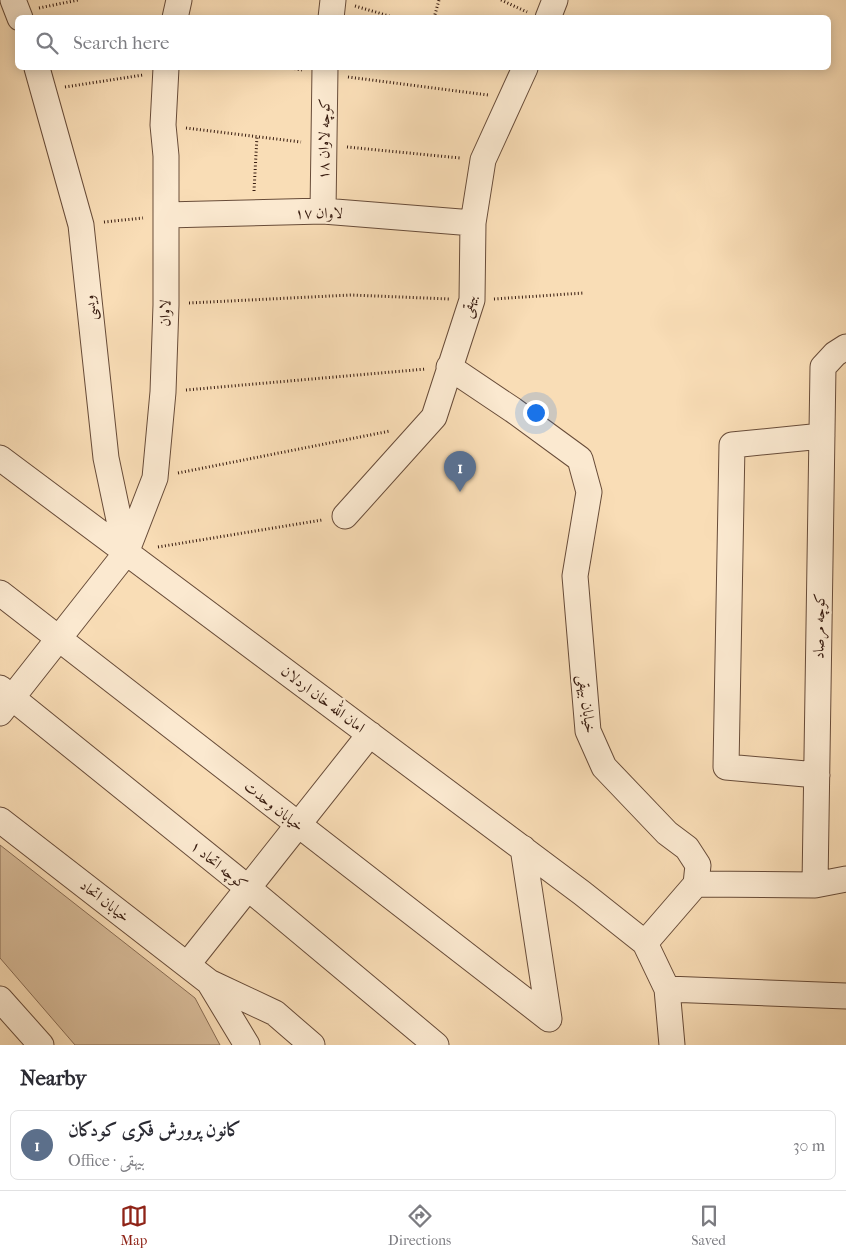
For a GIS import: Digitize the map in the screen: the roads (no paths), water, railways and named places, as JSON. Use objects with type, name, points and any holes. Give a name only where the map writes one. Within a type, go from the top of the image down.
[{"type":"street","points":[[176,15],[179,0]]},
{"type":"street","points":[[541,15],[555,0]]},
{"type":"street","points":[[333,15],[343,2]]},
{"type":"street","name":"لاوان","points":[[4,700],[59,639],[126,553],[155,478],[162,392],[166,305],[163,125],[166,70]]},
{"type":"street","name":"بیهقی","points":[[345,516],[434,417],[472,300],[473,223],[483,160],[524,70]]},
{"type":"street","name":"کوچه لاوان ۱۸","points":[[323,211],[325,71]]},
{"type":"street","name":"ویسی","points":[[41,79],[81,225],[106,458],[126,553]]},
{"type":"street","name":"لاوان ۱۷","points":[[166,215],[323,211],[473,223]]},
{"type":"street","name":"کوچه مرصاد","points":[[815,885],[823,367],[835,354],[846,347]]},
{"type":"street","name":"خیابان بیهقی","points":[[449,367],[513,410],[580,459],[589,492],[575,576],[588,731],[604,767],[667,832],[687,848],[698,865],[696,884]]},
{"type":"street","points":[[817,775],[726,767],[732,446],[822,436]]},
{"type":"street","name":"امان الله خان اردلان","points":[[0,458],[523,848],[645,943]]},
{"type":"street","name":"خیابان وحدت","points":[[0,593],[549,1019],[523,848]]},
{"type":"street","name":"کوچه اتحاد ۱","points":[[4,700],[248,888],[436,1045]]},
{"type":"street","points":[[187,965],[370,734]]},
{"type":"street","name":"خیابان اتحاد","points":[[0,820],[209,982],[275,1013],[312,1045]]},
{"type":"street","points":[[672,1045],[667,989],[645,943],[696,884],[815,885],[846,878]]},
{"type":"street","name":"خیابان اتحاد","points":[[209,982],[247,1045]]},
{"type":"street","points":[[667,989],[846,996]]},
{"type":"street","points":[[0,999],[41,1045]]},
{"type":"place","name":"کانون پرورش فکری کودکان","points":[[460,492]]}]
